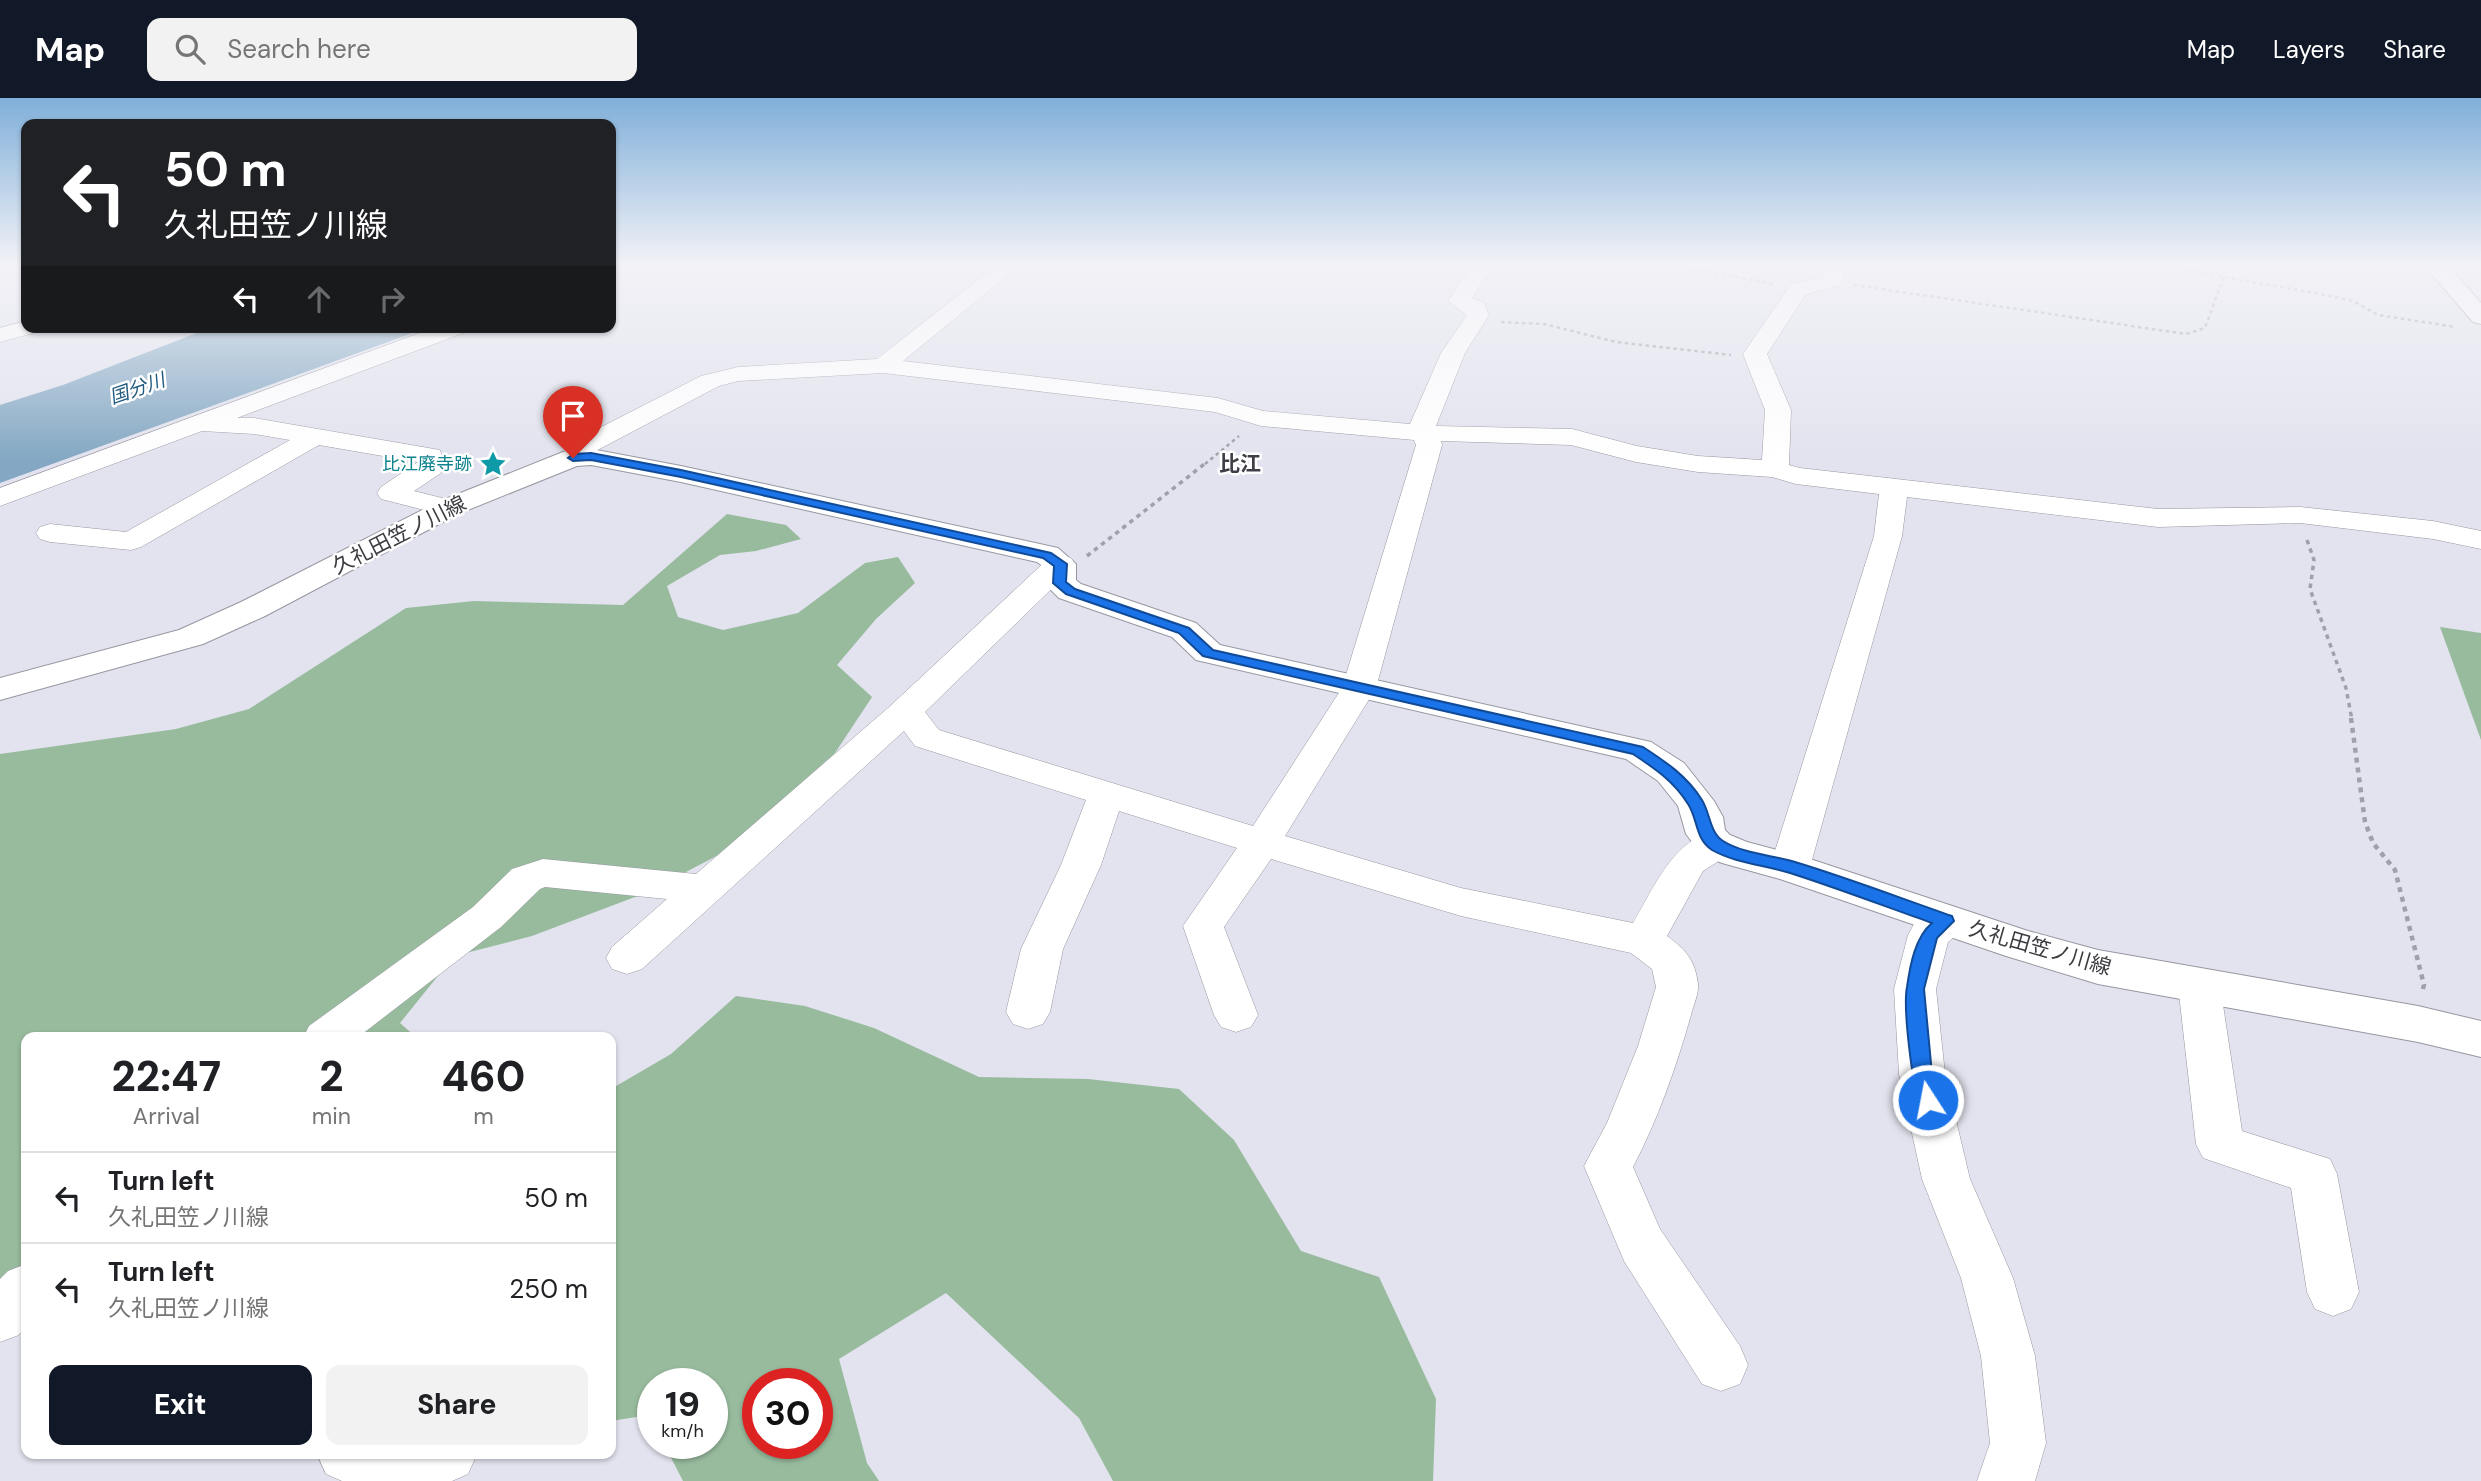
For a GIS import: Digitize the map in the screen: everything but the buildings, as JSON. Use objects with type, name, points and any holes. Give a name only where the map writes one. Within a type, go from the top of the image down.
[{"type":"main road","name":"久礼田笠ノ川線","points":[[0,689],[191,637],[253,609],[448,508],[573,458],[591,457],[681,474],[1047,555],[1060,564]]},
{"type":"main road","points":[[1060,564],[1060,583],[1070,591],[1184,631],[1208,653],[1638,750],[1671,772],[1695,801],[1703,817],[1706,834],[1716,845]]},
{"type":"main road","name":"久礼田笠ノ川線","points":[[1716,845],[1790,867],[1945,921],[2098,967],[2418,1024],[2481,1040]]},
{"type":"street","points":[[0,335],[20,330]]},
{"type":"street","points":[[883,366],[929,330]]},
{"type":"street","points":[[1236,1015],[1203,926],[1261,844],[1359,688],[1429,445],[1423,424],[1453,353],[1468,330]]},
{"type":"street","points":[[1771,330],[1755,354],[1778,411],[1775,469]]},
{"type":"street","points":[[0,498],[442,333]]},
{"type":"street","points":[[573,458],[581,448],[722,376],[883,366],[1205,403],[1261,418],[1426,433],[1572,438],[1636,454],[1698,464],[1775,469],[1797,476],[1894,486],[2013,503],[2158,518],[2300,515],[2408,527],[2481,540]]},
{"type":"street","points":[[193,426],[254,426],[431,456],[432,467],[391,493],[448,508]]},
{"type":"street","points":[[51,533],[131,541],[314,438]]},
{"type":"street","points":[[1790,867],[1888,536],[1894,486]]},
{"type":"street","points":[[627,958],[907,712],[990,635],[1060,564]]},
{"type":"street","points":[[907,712],[927,738],[1261,844],[1461,902],[1644,942],[1672,962],[1677,986],[1660,1046],[1628,1130],[1608,1166],[1642,1245],[1721,1365]]},
{"type":"street","points":[[1028,1012],[1042,949],[1081,865],[1106,795]]},
{"type":"street","points":[[1644,942],[1689,863],[1716,845]]},
{"type":"street","points":[[334,1032],[487,917],[526,879],[543,873],[704,889]]},
{"type":"street","points":[[1945,921],[1929,935],[1915,989],[1922,1074],[1946,1179],[1987,1278],[2008,1356],[2018,1443],[2006,1481]]},
{"type":"street","points":[[2199,985],[2220,1144],[2313,1174],[2333,1292]]},
{"type":"path","points":[[1566,330],[1616,342],[1756,358]]},
{"type":"path","points":[[2160,330],[2186,334],[2200,330]]},
{"type":"path","points":[[1060,564],[1082,560],[1140,517],[1261,418]]},
{"type":"path","points":[[2300,515],[2314,560],[2310,589],[2346,688],[2365,822],[2372,843],[2395,870],[2424,985],[2418,1024]]},
{"type":"green space","points":[[727,514],[786,525],[801,539],[756,551],[720,555],[667,586],[678,617],[723,630],[798,613],[865,563],[898,557],[915,583],[876,619],[837,665],[872,697],[835,753],[724,852],[648,892],[532,936],[454,956],[400,1023],[410,1032],[21,1032],[21,1302],[0,1313],[0,754],[176,729],[249,709],[406,608],[474,601],[623,605]]},
{"type":"green space","points":[[2440,627],[2481,633],[2481,740]]},
{"type":"green space","points":[[736,996],[805,1006],[874,1028],[979,1077],[1088,1079],[1179,1089],[1234,1140],[1301,1251],[1379,1277],[1436,1399],[1433,1481],[1113,1481],[1079,1418],[946,1293],[839,1359],[867,1463],[879,1481],[683,1481],[672,1459],[728,1459],[728,1368],[637,1368],[637,1417],[616,1420],[616,1086],[671,1054]]},
{"type":"water","name":"国分川","points":[[197,333],[412,333],[0,483],[0,405],[63,385]]},
{"type":"place","name":"比江廃寺跡","points":[[493,464]]},
{"type":"district","name":"比江","points":[[1240,464]]},
{"type":"route","points":[[573,458],[591,457],[681,474],[1047,555],[1060,564],[1060,583],[1070,591],[1184,631],[1208,653],[1638,750],[1671,772],[1695,801],[1703,817],[1706,834],[1716,845],[1790,867],[1945,921],[1929,935],[1915,989],[1922,1074],[1928,1100]]}]
